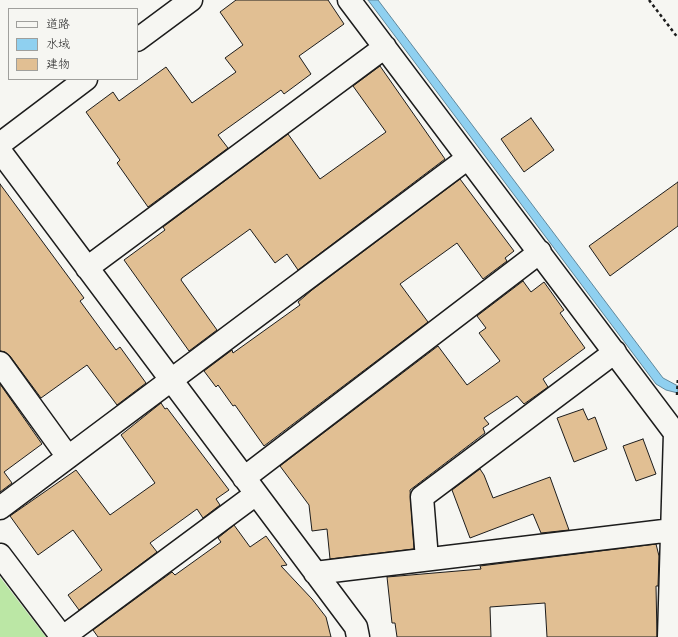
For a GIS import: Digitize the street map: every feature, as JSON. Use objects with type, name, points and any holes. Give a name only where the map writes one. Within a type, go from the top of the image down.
[{"type":"street","points":[[138,39],[191,0]]},
{"type":"street","points":[[349,0],[675,433],[669,637]]},
{"type":"street","points":[[87,268],[385,47]]},
{"type":"street","points":[[0,144],[85,80]]},
{"type":"street","points":[[0,151],[356,627],[358,637]]},
{"type":"street","points":[[0,508],[468,158]]},
{"type":"street","points":[[0,555],[63,637],[540,252]]},
{"type":"street","points":[[427,559],[422,497],[615,352]]},
{"type":"street","points":[[0,363],[68,457]]},
{"type":"street","points":[[315,573],[672,530]]},
{"type":"path","points":[[649,0],[678,38]]},
{"type":"path","points":[[677,396],[678,377]]},
{"type":"green space","points":[[0,577],[46,637],[0,637]]},
{"type":"water","points":[[368,0],[378,0],[663,378],[678,386],[678,393],[666,390],[656,384]]},
{"type":"building","points":[[236,0],[328,0],[344,24],[299,56],[311,74],[284,94],[281,90],[218,135],[228,148],[148,207],[117,163],[120,160],[86,112],[113,92],[119,101],[166,67],[192,103],[236,72],[225,58],[243,45],[220,12]]},
{"type":"building","points":[[380,66],[445,159],[298,270],[287,254],[275,263],[250,229],[182,278],[181,280],[217,330],[189,351],[124,260],[165,230],[163,227],[288,134],[320,179],[386,132],[353,86]]},
{"type":"building","points":[[531,118],[554,150],[524,172],[501,139]]},
{"type":"building","points":[[460,179],[514,251],[505,258],[507,261],[483,279],[457,243],[400,284],[428,322],[264,446],[235,405],[233,406],[218,385],[216,387],[204,371],[232,350],[233,353],[300,305],[298,302],[312,290]]},
{"type":"building","points":[[678,182],[678,226],[610,276],[589,246]]},
{"type":"building","points":[[0,184],[84,298],[80,301],[116,350],[120,347],[146,383],[117,405],[87,365],[41,398],[10,356],[5,352],[0,351]]},
{"type":"building","points":[[523,281],[531,292],[544,282],[564,310],[560,313],[585,348],[543,379],[548,387],[524,404],[517,396],[484,418],[489,424],[483,428],[485,433],[410,490],[414,549],[330,559],[327,529],[312,531],[309,505],[280,466],[438,346],[467,385],[500,361],[479,333],[486,328],[477,316]]},
{"type":"building","points":[[0,384],[42,444],[4,472],[12,483],[0,492]]},
{"type":"building","points":[[161,403],[165,409],[167,408],[229,490],[216,499],[220,505],[203,518],[197,509],[150,543],[157,552],[79,610],[68,595],[102,570],[73,530],[38,555],[10,516],[76,470],[110,515],[155,483],[121,435]]},
{"type":"building","points":[[583,409],[588,420],[595,417],[607,449],[574,462],[557,418]]},
{"type":"building","points":[[643,439],[656,474],[636,481],[623,446]]},
{"type":"building","points":[[480,469],[493,498],[550,477],[569,530],[541,533],[533,514],[470,538],[452,490]]},
{"type":"building","points":[[234,525],[250,547],[266,536],[287,565],[281,566],[312,599],[326,617],[331,637],[98,637],[93,630],[172,572],[175,575],[221,542],[218,538]]},
{"type":"building","points":[[656,544],[659,556],[658,586],[656,586],[657,637],[547,637],[545,603],[490,607],[491,637],[397,637],[395,623],[392,623],[387,577],[481,569],[480,566]]}]
